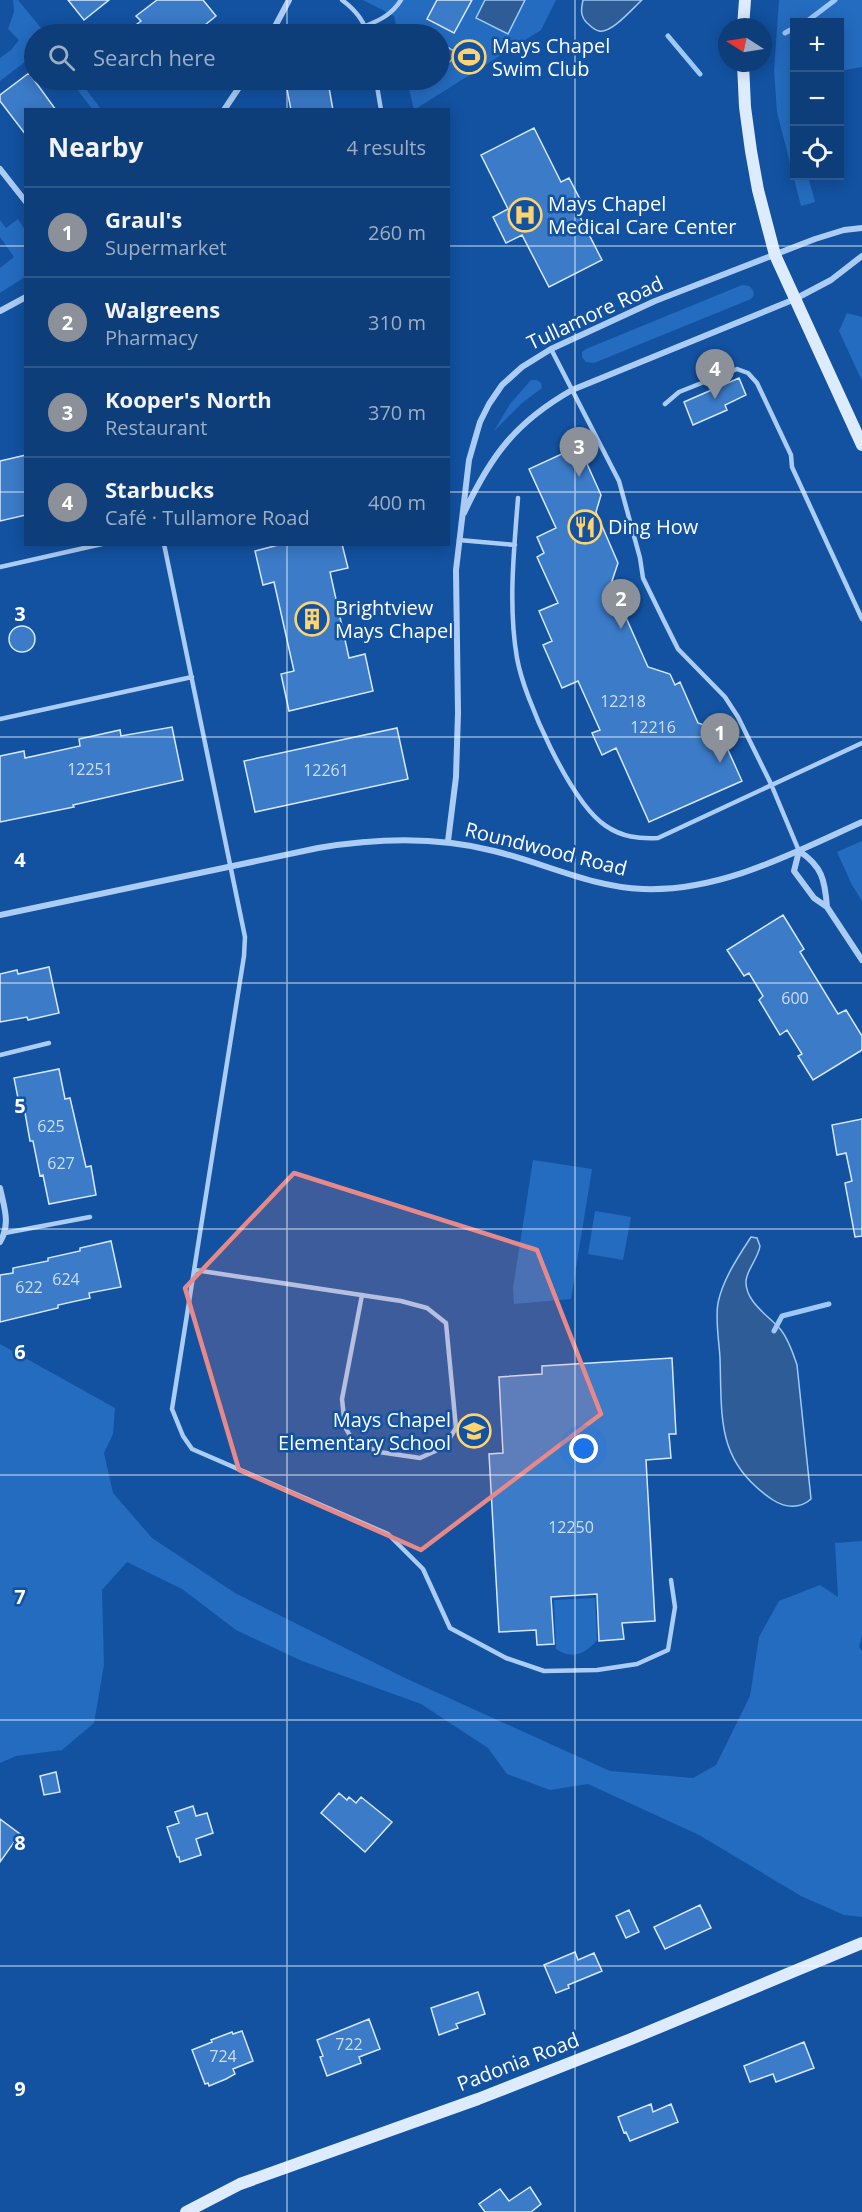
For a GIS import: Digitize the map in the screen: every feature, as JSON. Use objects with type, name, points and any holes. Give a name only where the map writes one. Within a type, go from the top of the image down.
[{"type":"main road","points":[[744,18],[745,0]]},
{"type":"main road","points":[[743,72],[751,151],[758,190],[775,255],[862,445]]},
{"type":"main road","name":"Padonia Road","points":[[186,2212],[240,2184],[600,2052],[862,1943]]},
{"type":"street","points":[[276,24],[289,0]]},
{"type":"street","points":[[225,108],[237,90]]},
{"type":"street","points":[[0,169],[24,199]]},
{"type":"street","name":"Tullamore Road","points":[[448,841],[456,766],[458,712],[456,570],[459,540],[469,460],[480,422],[502,384],[522,367],[551,349],[655,301],[844,230],[862,228]]},
{"type":"street","name":"Tullamore Road","points":[[462,520],[475,490],[507,440],[546,404],[572,390],[795,299],[831,280],[862,256]]},
{"type":"street","points":[[0,311],[24,298]]},
{"type":"street","name":"Roundwood Road","points":[[0,915],[353,842],[395,840],[448,841],[495,851],[610,886],[643,889],[699,886],[799,851],[862,822]]},
{"type":"street","points":[[827,907],[825,885],[814,860],[799,851],[794,871],[814,898],[827,907],[862,960]]},
{"type":"street","points":[[0,1188],[7,1222],[0,1242]]},
{"type":"lane","points":[[342,0],[355,10],[364,24]]},
{"type":"lane","points":[[370,24],[384,18],[401,0]]},
{"type":"lane","points":[[378,90],[381,108]]},
{"type":"lane","points":[[551,349],[619,481],[640,558],[643,578],[678,649],[725,697],[738,717],[771,784],[799,851]]},
{"type":"lane","points":[[665,404],[679,392],[737,369],[748,373],[757,382],[791,455],[792,467],[862,619]]},
{"type":"lane","points":[[518,498],[513,573],[514,635],[526,696],[572,787],[583,805],[605,826],[624,836],[641,839],[658,838],[862,743]]},
{"type":"lane","points":[[459,540],[515,545]]},
{"type":"lane","points":[[0,567],[93,546]]},
{"type":"lane","points":[[164,546],[246,937],[172,1409],[183,1436],[192,1449],[388,1534],[423,1569],[450,1628],[506,1658],[544,1671],[597,1670],[637,1664],[668,1650],[675,1607],[671,1580]]},
{"type":"lane","points":[[0,719],[192,677]]},
{"type":"lane","points":[[0,1055],[49,1043]]},
{"type":"lane","points":[[5,1233],[90,1216]]},
{"type":"lane","points":[[195,1270],[362,1295],[401,1301],[427,1308],[446,1323],[456,1428],[444,1447],[420,1458],[379,1452],[353,1441],[345,1427],[342,1399],[362,1295]]},
{"type":"highlighted area","points":[[294,1173],[537,1250],[601,1414],[421,1550],[239,1470],[185,1288]]},
{"type":"shaded area","points":[[13,0],[18,0],[38,24],[24,24],[24,63],[0,81],[0,58],[19,40],[8,29],[14,12]]},
{"type":"shaded area","name":"Mays Chapel Swim Club","points":[[363,0],[556,0],[541,30],[450,87],[450,24],[396,24],[394,16]]},
{"type":"shaded area","points":[[485,0],[525,0],[508,34],[476,18]]},
{"type":"shaded area","points":[[583,0],[642,0],[616,25],[599,31],[583,18]]},
{"type":"shaded area","points":[[779,0],[862,0],[862,67],[844,70],[844,18],[790,18],[790,163],[777,112],[774,71]]},
{"type":"shaded area","points":[[450,49],[456,52],[450,61]]},
{"type":"shaded area","points":[[78,90],[87,90],[100,108],[91,108]]},
{"type":"shaded area","name":"Mays Chapel Swim Club","points":[[409,90],[446,90],[417,108],[414,108]]},
{"type":"shaded area","points":[[794,180],[809,180],[815,202],[801,206]]},
{"type":"shaded area","points":[[18,219],[24,228],[24,278],[0,293],[0,268],[14,257],[0,237],[0,220],[6,228]]},
{"type":"shaded area","points":[[742,285],[749,286],[753,290],[754,295],[751,299],[594,363],[586,362],[582,357],[582,352],[586,349]]},
{"type":"shaded area","points":[[847,313],[862,317],[862,381],[839,331]]},
{"type":"shaded area","points":[[531,380],[537,380],[541,383],[542,388],[522,403],[494,431],[510,404]]},
{"type":"shaded area","points":[[862,841],[862,901],[837,852]]},
{"type":"shaded area","points":[[533,1160],[592,1169],[571,1299],[514,1304],[513,1288]]},
{"type":"shaded area","points":[[595,1211],[631,1217],[623,1260],[588,1254]]},
{"type":"shaded area","points":[[751,1237],[757,1238],[760,1246],[746,1281],[749,1296],[784,1334],[797,1365],[811,1499],[797,1506],[782,1505],[754,1485],[741,1470],[726,1438],[721,1401],[717,1309],[727,1277]]},
{"type":"shaded area","points":[[0,1344],[115,1408],[113,1434],[104,1453],[113,1493],[152,1538],[235,1593],[405,1678],[610,1771],[693,1778],[716,1765],[750,1696],[759,1637],[779,1601],[820,1585],[838,1597],[835,1543],[862,1541],[862,1636],[859,1647],[862,1651],[862,1917],[844,1915],[801,1896],[699,1835],[588,1784],[550,1790],[507,1774],[488,1748],[421,1704],[302,1661],[236,1630],[182,1589],[127,1562],[102,1590],[104,1665],[94,1723],[62,1750],[16,1756],[0,1763]]},
{"type":"shaded area","points":[[595,1598],[597,1640],[588,1649],[578,1654],[567,1654],[556,1649],[554,1600]]},
{"type":"building","points":[[68,0],[109,0],[84,20]]},
{"type":"building","points":[[157,0],[203,0],[216,16],[206,24],[137,24],[141,21],[136,16]]},
{"type":"building","points":[[437,0],[472,0],[454,33],[450,31],[450,24],[437,24],[427,19]]},
{"type":"building","points":[[24,77],[24,90],[41,90],[55,108],[24,108],[24,132],[0,101],[0,95]]},
{"type":"building","points":[[287,90],[329,90],[333,108],[291,108]]},
{"type":"building","points":[[534,128],[561,182],[569,178],[582,203],[575,207],[602,260],[549,287],[522,235],[506,243],[493,217],[508,209],[481,155]]},
{"type":"building","points":[[739,378],[746,395],[725,405],[727,410],[693,425],[684,402]]},
{"type":"building","points":[[579,446],[601,495],[596,512],[618,563],[611,584],[648,667],[670,674],[675,685],[680,682],[698,723],[719,730],[742,781],[649,822],[616,748],[602,755],[592,733],[600,730],[578,681],[562,688],[543,645],[552,641],[539,611],[558,603],[537,557],[544,553],[537,537],[556,528],[529,469]]},
{"type":"building","points":[[24,455],[24,515],[0,521],[0,461]]},
{"type":"building","name":"Brightview Mays Chapel","points":[[274,546],[342,546],[348,568],[330,572],[349,658],[365,654],[373,691],[289,711],[281,674],[294,671],[274,582],[263,585],[255,551]]},
{"type":"building","points":[[22,626],[31,630],[35,639],[31,648],[22,652],[13,648],[9,639],[13,630]]},
{"type":"building","points":[[172,727],[183,780],[73,805],[74,807],[0,822],[0,756],[24,751],[25,758],[80,746],[79,739],[120,730],[121,736]]},
{"type":"building","points":[[397,728],[408,779],[255,812],[244,761]]},
{"type":"building","points":[[783,915],[804,949],[800,952],[838,1014],[846,1010],[862,1036],[862,1050],[813,1080],[798,1056],[802,1054],[787,1030],[780,1035],[759,1000],[763,996],[749,973],[744,976],[727,950]]},
{"type":"building","points":[[49,967],[59,1013],[28,1020],[27,1017],[0,1022],[0,974],[17,970],[18,974]]},
{"type":"building","points":[[59,1069],[65,1099],[70,1098],[86,1167],[91,1166],[96,1195],[49,1204],[43,1175],[40,1176],[33,1141],[30,1141],[24,1107],[20,1108],[14,1078]]},
{"type":"building","points":[[862,1119],[862,1236],[855,1237],[845,1183],[852,1181],[846,1153],[837,1155],[832,1125]]},
{"type":"building","points":[[111,1241],[121,1287],[89,1293],[90,1298],[0,1322],[0,1275],[13,1273],[13,1268],[48,1261],[48,1258]]},
{"type":"building","points":[[672,1358],[676,1434],[669,1434],[671,1458],[646,1460],[655,1621],[622,1623],[624,1639],[599,1641],[597,1594],[551,1597],[554,1644],[537,1645],[536,1630],[499,1632],[489,1454],[503,1453],[499,1377],[542,1374],[542,1366]]},
{"type":"building","points":[[56,1772],[60,1792],[44,1795],[40,1776]]},
{"type":"building","points":[[339,1793],[347,1800],[349,1797],[356,1803],[361,1797],[392,1822],[365,1852],[321,1813]]},
{"type":"building","points":[[193,1806],[196,1816],[207,1813],[213,1833],[196,1839],[201,1855],[180,1862],[167,1827],[179,1823],[175,1812]]},
{"type":"building","points":[[0,1819],[20,1834],[0,1862]]},
{"type":"building","points":[[700,1905],[711,1928],[665,1949],[654,1927]]},
{"type":"building","points":[[629,1910],[639,1932],[626,1938],[616,1916]]},
{"type":"building","points":[[575,1952],[578,1960],[594,1953],[602,1971],[568,1985],[569,1988],[556,1993],[544,1965]]},
{"type":"building","points":[[478,1992],[485,2014],[456,2024],[458,2028],[439,2035],[431,2008]]},
{"type":"building","points":[[369,2019],[380,2049],[359,2057],[361,2063],[327,2076],[317,2040]]},
{"type":"building","points":[[242,2031],[253,2061],[233,2069],[235,2074],[226,2079],[209,2086],[208,2083],[205,2084],[192,2050],[232,2032],[233,2034]]},
{"type":"building","points":[[804,2042],[814,2068],[776,2082],[773,2074],[750,2082],[744,2066]]},
{"type":"building","points":[[651,2104],[653,2112],[671,2104],[678,2122],[630,2141],[618,2117]]},
{"type":"building","points":[[530,2187],[541,2204],[531,2212],[485,2212],[479,2204],[500,2189],[509,2201]]},
{"type":"waterway","points":[[811,18],[835,0]]},
{"type":"waterway","points":[[785,33],[790,30]]},
{"type":"waterway","points":[[668,36],[700,74]]},
{"type":"waterway","points":[[774,1331],[782,1316],[829,1304]]},
{"type":"place","name":"Mays Chapel Swim Club","points":[[469,57]]},
{"type":"place","name":"Mays Chapel Medical Care Center","points":[[525,215]]},
{"type":"place","name":"Starbucks","points":[[715,399]]},
{"type":"place","name":"Kooper's North","points":[[579,477]]},
{"type":"place","name":"Ding How","points":[[585,527]]},
{"type":"place","name":"Brightview Mays Chapel","points":[[312,619]]},
{"type":"place","name":"Walgreens","points":[[621,629]]},
{"type":"place","name":"Graul's","points":[[720,763]]},
{"type":"place","name":"Mays Chapel Elementary School","points":[[474,1431]]}]
